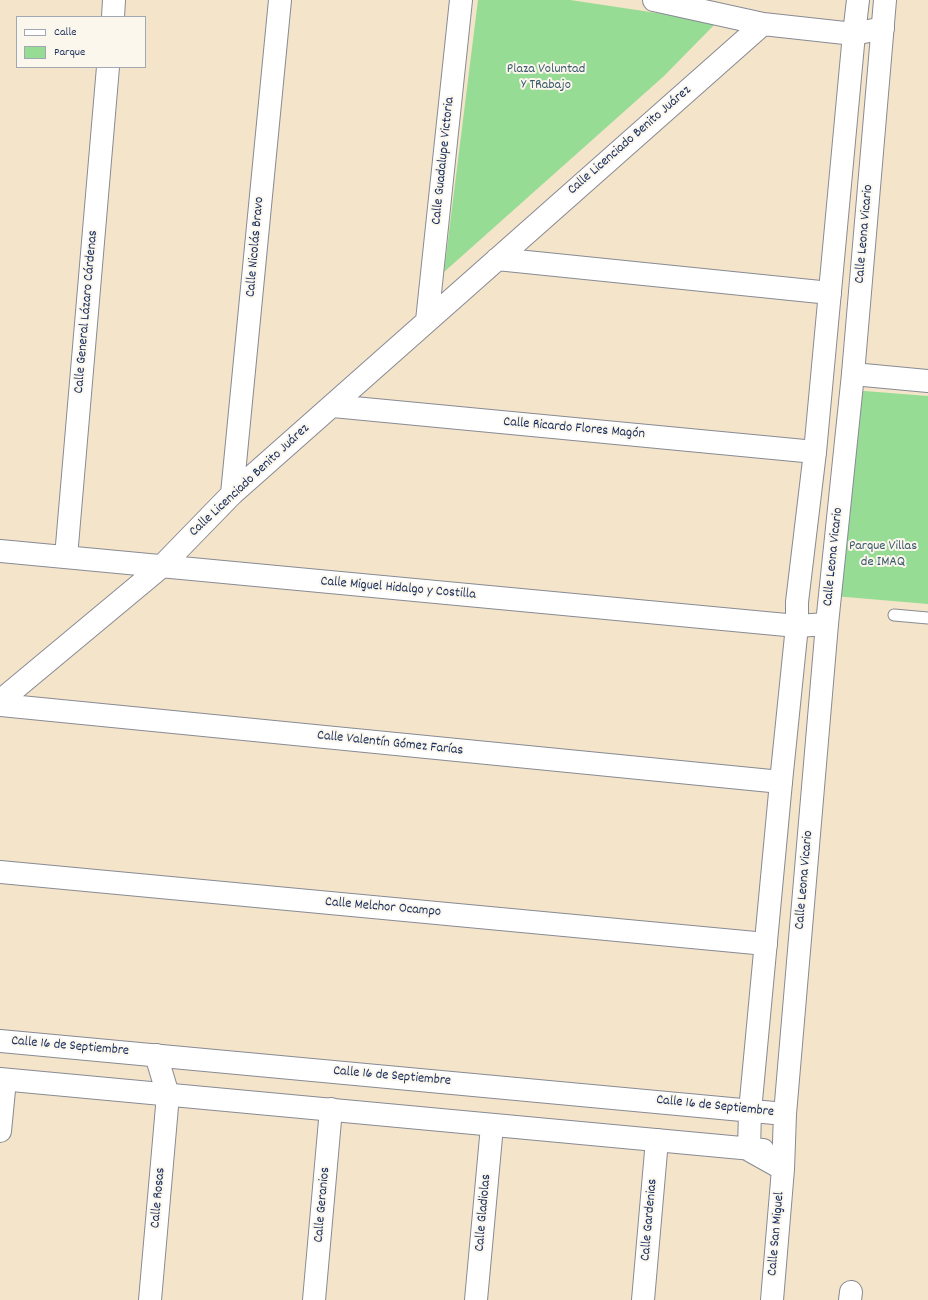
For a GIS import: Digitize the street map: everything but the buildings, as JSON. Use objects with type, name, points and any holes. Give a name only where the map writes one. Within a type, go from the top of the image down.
[{"type":"street","points":[[113,16],[114,0]]},
{"type":"street","name":"Calle Nicolás Bravo","points":[[232,494],[280,0]]},
{"type":"street","name":"Calle Guadalupe Victoria","points":[[427,321],[461,0]]},
{"type":"street","points":[[654,0],[763,24],[854,34],[883,28]]},
{"type":"street","name":"Calle Leona Vicario","points":[[749,1150],[750,1110],[797,626],[797,602],[815,452],[858,0]]},
{"type":"street","name":"Calle Leona Vicario","points":[[783,1160],[785,1114],[827,624],[853,374],[885,0]]},
{"type":"street","name":"Calle Licenciado Benito Juárez","points":[[0,701],[161,567],[232,494],[763,24]]},
{"type":"street","name":"Calle General Lázaro Cárdenas","points":[[66,557],[108,68]]},
{"type":"street","points":[[497,259],[830,293]]},
{"type":"street","points":[[853,374],[928,381]]},
{"type":"street","name":"Calle Ricardo Flores Magón","points":[[333,406],[815,452]]},
{"type":"street","name":"Calle Miguel Hidalgo y Costilla","points":[[0,551],[797,626],[827,624]]},
{"type":"street","name":"Calle Valentín Gómez Farías","points":[[0,706],[781,782]]},
{"type":"street","name":"Calle Melchor Ocampo","points":[[0,872],[766,944]]},
{"type":"street","name":"Calle 16 de Septiembre","points":[[0,1041],[785,1114]]},
{"type":"street","points":[[156,1055],[168,1095]]},
{"type":"street","points":[[0,1131],[2,1080],[657,1140],[749,1150],[783,1160]]},
{"type":"street","name":"Calle Rosas","points":[[150,1300],[168,1095]]},
{"type":"street","name":"Calle Geranios","points":[[314,1300],[331,1109]]},
{"type":"street","name":"Calle Gladiolas","points":[[476,1300],[492,1126]]},
{"type":"street","name":"Calle Gardenias","points":[[643,1300],[657,1140]]},
{"type":"street","name":"Calle San Miguel","points":[[772,1300],[783,1160]]},
{"type":"lane","points":[[894,615],[928,618]]},
{"type":"green space","name":"Plaza Voluntad Y TRabajo","points":[[478,0],[570,0],[717,22],[664,76],[444,272]]},
{"type":"green space","name":"Parque Villas de IMAQ","points":[[852,390],[928,396],[928,604],[834,596]]}]
